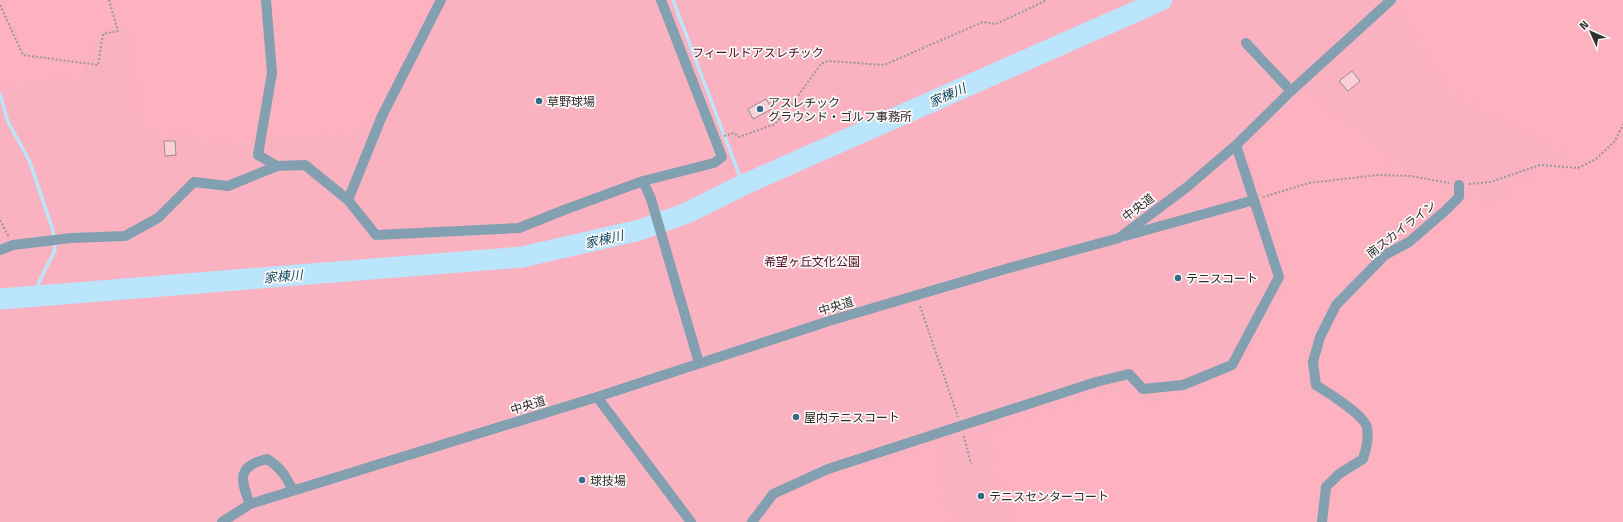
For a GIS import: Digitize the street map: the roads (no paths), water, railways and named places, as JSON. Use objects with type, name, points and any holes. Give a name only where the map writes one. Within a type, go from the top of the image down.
[{"type":"lane","points":[[266,0],[272,73],[258,155],[277,166]]},
{"type":"lane","points":[[348,200],[382,116],[441,0]]},
{"type":"lane","points":[[0,250],[13,245],[71,238],[125,236],[158,218],[194,182],[228,186],[277,166],[305,165],[348,200],[376,235],[519,228],[643,181],[714,163],[722,157],[660,0]]},
{"type":"lane","name":"中央道","points":[[222,522],[250,504],[597,397],[829,321],[1119,238],[1187,187],[1236,145],[1291,91],[1391,0]]},
{"type":"lane","points":[[1246,42],[1291,91]]},
{"type":"lane","points":[[752,522],[773,494],[800,481],[828,469],[961,425],[1096,382],[1129,374],[1143,389],[1155,389],[1183,385],[1232,365],[1279,277],[1236,145]]},
{"type":"lane","points":[[643,181],[651,199],[699,363]]},
{"type":"lane","name":"南スカイライン","points":[[1322,522],[1326,487],[1339,474],[1363,459],[1368,441],[1367,427],[1358,414],[1316,385],[1313,362],[1320,336],[1336,305],[1354,285],[1385,255],[1409,242],[1445,211],[1459,196],[1459,185]]},
{"type":"lane","points":[[1119,238],[1254,200]]},
{"type":"lane","points":[[597,397],[691,522]]},
{"type":"lane","points":[[250,504],[243,487],[244,473],[252,463],[267,459],[279,466],[288,479],[293,491]]},
{"type":"waterway","points":[[673,0],[743,185]]},
{"type":"waterway","name":"家棟川","points":[[0,299],[522,257],[640,230],[687,213],[743,185],[1162,0]]},
{"type":"waterway","points":[[0,94],[8,122],[29,160],[53,230],[55,250],[32,296]]},
{"type":"place","name":"草野球場","points":[[539,101]]},
{"type":"place","name":"アスレチック グラウンド・ゴルフ事務所","points":[[760,109]]},
{"type":"place","name":"テニスコート","points":[[1178,278]]},
{"type":"place","name":"屋内テニスコート","points":[[796,417]]},
{"type":"place","name":"球技場","points":[[582,480]]},
{"type":"place","name":"テニスセンターコート","points":[[981,496]]},
{"type":"park label","name":"フィールドアスレチック","points":[[758,52]]},
{"type":"park label","name":"希望ヶ丘文化公園","points":[[812,261]]}]
